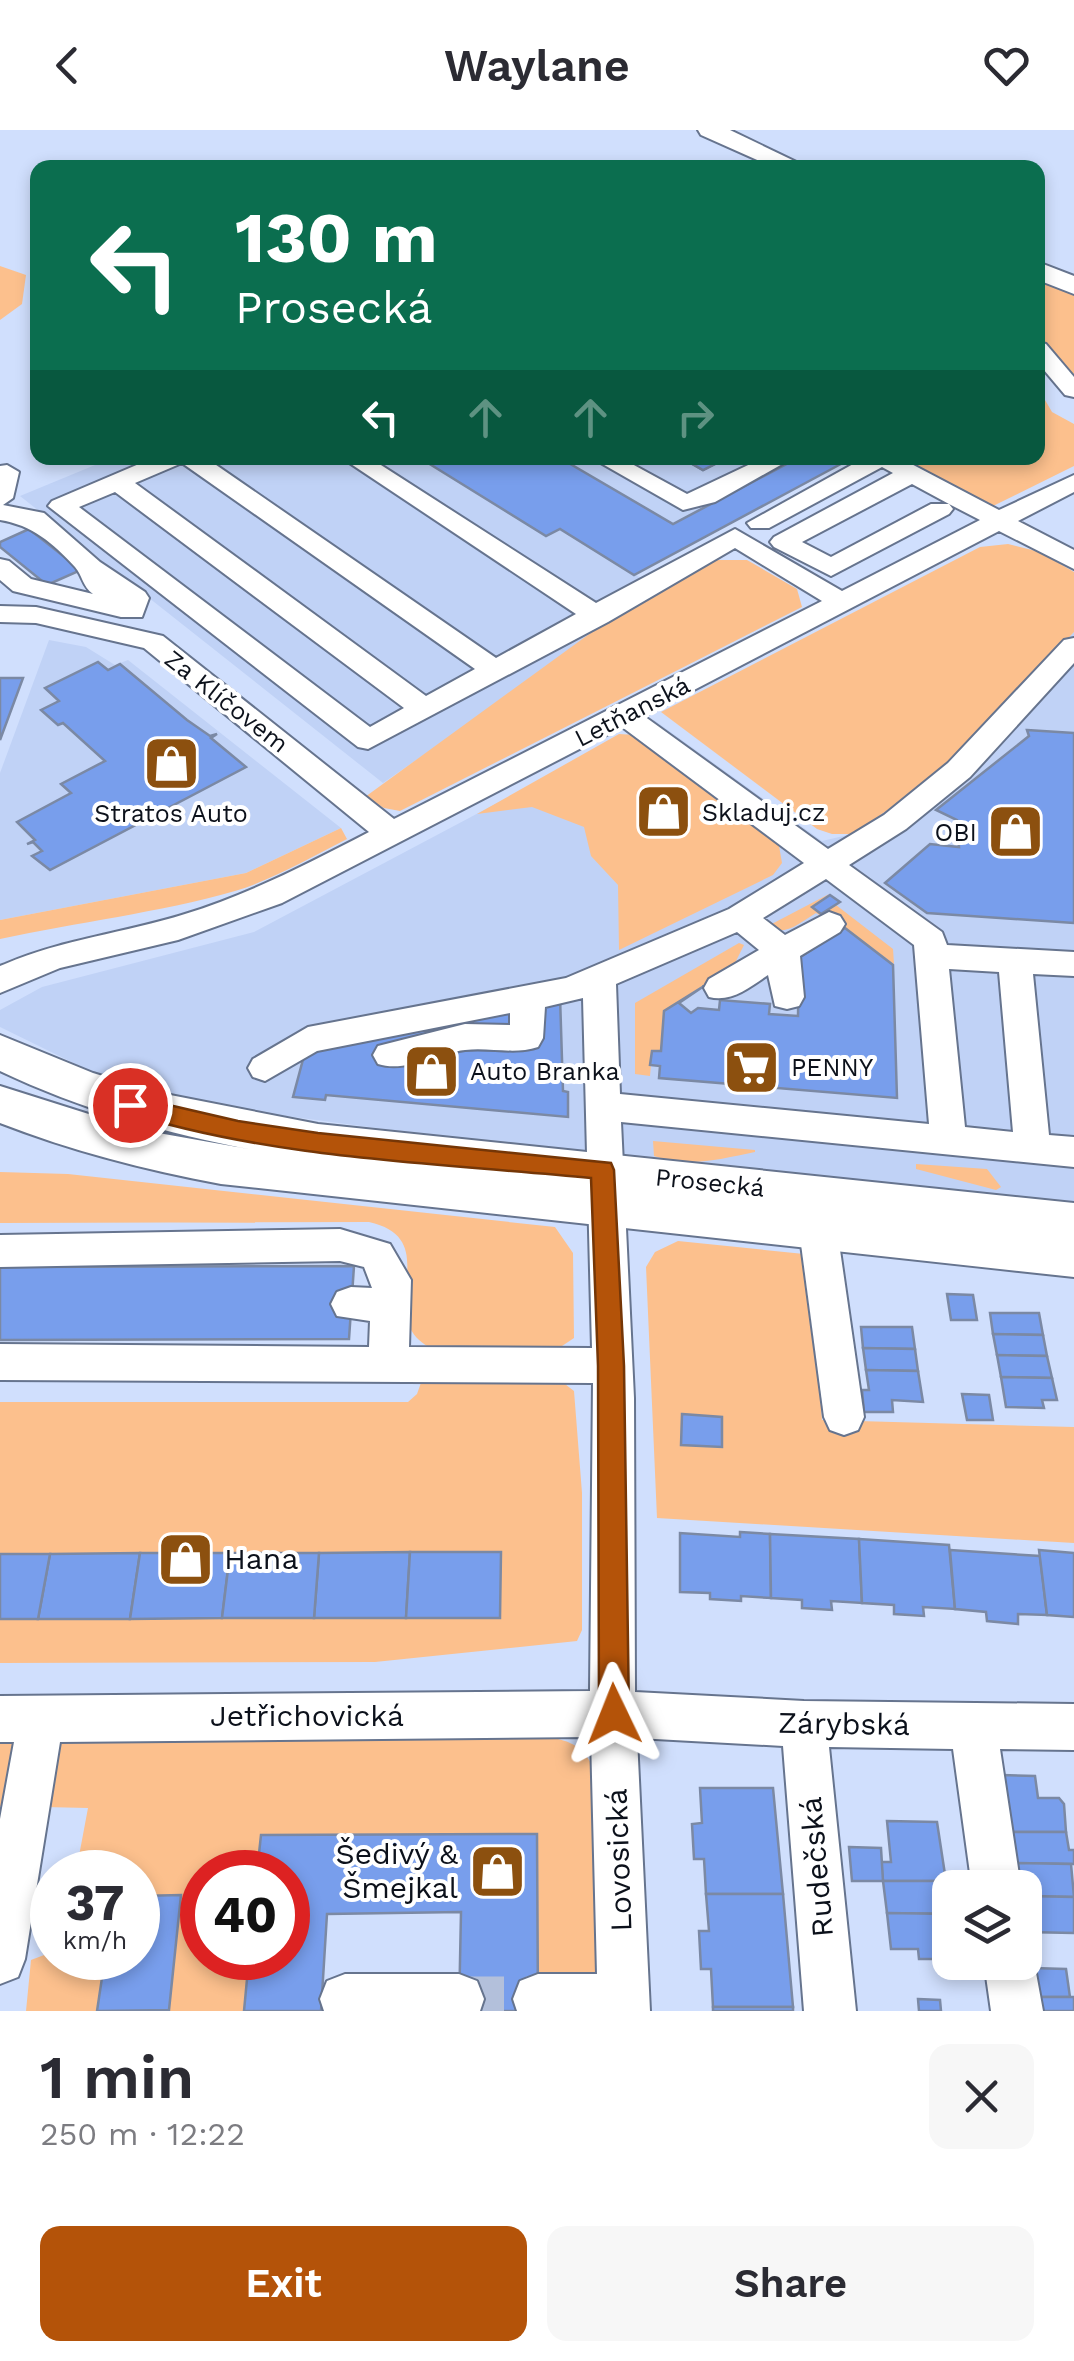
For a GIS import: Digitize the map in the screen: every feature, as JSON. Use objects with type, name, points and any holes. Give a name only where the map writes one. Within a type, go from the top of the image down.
[{"type":"main road","points":[[710,130],[779,160]]},
{"type":"main road","points":[[1045,273],[1074,286]]},
{"type":"main road","name":"Prosecká","points":[[0,1052],[52,1078],[104,1097],[238,1130],[604,1188],[818,1228],[1074,1256]]},
{"type":"main road","name":"Prosecká","points":[[0,1104],[85,1137],[221,1165],[604,1188],[1074,1223]]},
{"type":"street","points":[[1045,357],[1073,390]]},
{"type":"street","points":[[1045,377],[1073,390]]},
{"type":"street","points":[[157,465],[60,506],[368,740],[735,538],[842,602]]},
{"type":"street","points":[[200,465],[496,670]]},
{"type":"street","points":[[365,465],[598,616]]},
{"type":"street","points":[[617,465],[683,502],[706,497],[768,465]]},
{"type":"street","points":[[760,523],[869,465]]},
{"type":"street","points":[[889,465],[907,482],[940,509],[831,568],[783,542],[891,482],[907,482],[1001,520],[1074,561]]},
{"type":"street","points":[[117,482],[426,709]]},
{"type":"street","name":"Letňanská","points":[[0,981],[62,955],[249,905],[1074,482]]},
{"type":"street","points":[[0,512],[35,518],[91,568],[95,583],[128,623]]},
{"type":"street","points":[[0,567],[22,585],[128,623]]},
{"type":"street","name":"Za Klíčovem","points":[[0,602],[28,608],[36,615]]},
{"type":"street","name":"Za Klíčovem","points":[[0,614],[128,623],[394,834]]},
{"type":"street","points":[[264,1068],[308,1040],[528,998],[599,979],[740,917],[895,822],[959,770],[1074,646]]},
{"type":"street","points":[[624,715],[829,862],[930,940],[948,1139]]},
{"type":"street","points":[[740,917],[783,951],[787,998]]},
{"type":"street","name":"Letňanská","points":[[0,955],[73,935],[184,924]]},
{"type":"street","points":[[721,988],[829,924]]},
{"type":"street","points":[[932,956],[1074,964]]},
{"type":"street","points":[[1014,960],[1032,1147]]},
{"type":"street","name":"Lovosická","points":[[599,979],[624,2006]]},
{"type":"street","points":[[390,1055],[465,1037],[526,1038],[528,998]]},
{"type":"street","points":[[601,1106],[1074,1152]]},
{"type":"street","points":[[818,1228],[844,1418]]},
{"type":"street","points":[[0,1251],[70,1258],[206,1257],[340,1245],[377,1254],[392,1280],[388,1364]]},
{"type":"street","points":[[351,1304],[390,1306]]},
{"type":"street","points":[[0,1362],[611,1366]]},
{"type":"street","name":"Jetřichovická","points":[[21,1719],[614,1714]]},
{"type":"street","name":"Zárybská","points":[[614,1714],[804,1724],[1074,1727]]},
{"type":"street","points":[[0,1960],[21,1719]]},
{"type":"street","name":"Rudečská","points":[[804,1724],[830,2011]]},
{"type":"street","points":[[972,1727],[995,1870]]},
{"type":"street","points":[[1012,1980],[1016,2011]]},
{"type":"street","points":[[345,2000],[459,1999]]},
{"type":"street","points":[[538,1999],[624,2006]]},
{"type":"shaded area","points":[[0,266],[26,275],[22,304],[0,320]]},
{"type":"shaded area","points":[[1045,280],[1074,293],[1074,374],[1051,354],[1045,343]]},
{"type":"shaded area","points":[[1045,400],[1052,412],[1074,424],[1074,466],[991,507],[909,465],[1045,465]]},
{"type":"shaded area","points":[[95,465],[839,465],[635,574],[660,592],[383,783],[20,496]]},
{"type":"shaded area","points":[[1008,544],[1040,552],[1074,572],[1074,632],[979,734],[912,793],[853,834],[817,829],[661,712],[980,547]]},
{"type":"shaded area","points":[[717,560],[747,560],[797,589],[802,607],[400,811],[384,808],[365,797],[592,632]]},
{"type":"shaded area","points":[[1074,632],[1074,1206],[626,1161],[143,1097],[0,1027],[0,1010],[42,987],[254,932],[654,720],[822,841],[852,834],[912,793],[979,735]]},
{"type":"shaded area","points":[[49,640],[86,647],[115,665],[128,660],[341,828],[246,873],[0,920],[0,773]]},
{"type":"shaded area","points":[[619,734],[635,735],[778,840],[782,863],[773,875],[619,950],[618,885],[591,856],[584,827],[532,807],[477,814]]},
{"type":"shaded area","points":[[341,828],[347,839],[235,891],[0,939],[0,920],[246,873]]},
{"type":"shaded area","points":[[829,894],[813,907],[822,914],[836,905],[893,949],[894,964],[825,914],[821,916],[816,913],[786,930],[766,927]]},
{"type":"shaded area","points":[[739,943],[744,945],[732,969],[664,1011],[661,1051],[652,1051],[650,1076],[635,1074],[635,1003]]},
{"type":"shaded area","points":[[653,1141],[755,1152],[704,1161],[666,1160],[654,1156]]},
{"type":"shaded area","points":[[916,1164],[987,1169],[1001,1187],[996,1190],[916,1169]]},
{"type":"shaded area","points":[[0,1172],[68,1174],[555,1227],[573,1253],[574,1338],[559,1348],[433,1349],[415,1335],[407,1319],[404,1245],[392,1231],[369,1222],[0,1223]]},
{"type":"shaded area","points":[[678,1241],[804,1254],[811,1263],[822,1420],[1074,1427],[1074,1543],[657,1518],[646,1267],[655,1252]]},
{"type":"shaded area","points":[[423,1377],[561,1381],[574,1391],[582,1493],[582,1630],[577,1641],[375,1662],[0,1663],[0,1619],[500,1618],[500,1552],[0,1554],[0,1402],[408,1402],[417,1394]]},
{"type":"shaded area","points":[[553,1738],[567,1742],[587,1757],[594,1769],[599,2011],[538,2011],[536,1834],[261,1835],[259,1850],[180,1850],[180,1895],[160,1895],[160,1850],[80,1850],[88,1808],[0,1806],[0,1742]]},
{"type":"shaded area","points":[[180,1904],[180,1980],[247,1980],[244,2011],[117,2011],[169,2009]]},
{"type":"shaded area","points":[[30,1970],[30,1980],[102,1980],[97,2011],[26,2011]]},
{"type":"building","points":[[431,465],[572,465],[673,524],[785,465],[839,465],[634,575],[560,529],[546,536]]},
{"type":"building","points":[[29,529],[81,570],[47,585],[0,547],[0,542]]},
{"type":"building","name":"Stratos Auto","points":[[98,662],[108,670],[120,664],[187,720],[210,736],[217,734],[211,738],[246,767],[50,870],[32,856],[42,851],[33,842],[27,844],[35,840],[17,822],[71,793],[61,784],[105,761],[63,723],[58,725],[41,710],[59,701],[45,688]]},
{"type":"building","points":[[0,678],[23,678],[0,740]]},
{"type":"building","name":"OBI","points":[[1027,730],[1074,733],[1074,923],[927,913],[885,883],[930,844],[959,847],[957,820],[936,810],[1029,736]]},
{"type":"building","points":[[830,895],[840,902],[821,914],[812,907]]},
{"type":"building","points":[[845,928],[893,965],[897,1098],[659,1078],[660,1066],[650,1065],[652,1051],[661,1051],[664,1011],[704,986],[679,1003],[691,1013],[698,1008],[719,1010],[720,1000],[770,1004],[769,1014],[798,1016],[799,958]]},
{"type":"building","name":"Auto Branka","points":[[560,996],[563,1091],[568,1092],[568,1117],[326,1095],[325,1100],[293,1097],[305,1052]]},
{"type":"building","points":[[354,1266],[349,1339],[0,1340],[0,1267]]},
{"type":"building","points":[[947,1294],[973,1295],[977,1320],[951,1320]]},
{"type":"building","points":[[990,1313],[1039,1313],[1043,1335],[993,1334]]},
{"type":"building","points":[[861,1327],[912,1327],[915,1349],[863,1348]]},
{"type":"building","points":[[993,1334],[1043,1335],[1047,1356],[997,1355]]},
{"type":"building","points":[[863,1348],[915,1349],[918,1371],[866,1370]]},
{"type":"building","points":[[997,1355],[1047,1356],[1052,1378],[1001,1377]]},
{"type":"building","points":[[866,1370],[918,1371],[923,1402],[892,1400],[893,1412],[864,1412],[862,1390],[869,1390]]},
{"type":"building","points":[[1001,1377],[1052,1378],[1057,1400],[1042,1400],[1044,1408],[1006,1407]]},
{"type":"building","points":[[962,1394],[989,1395],[993,1420],[967,1420]]},
{"type":"building","points":[[682,1414],[722,1417],[722,1447],[681,1445]]},
{"type":"building","points":[[740,1532],[770,1534],[771,1598],[710,1599],[710,1593],[680,1592],[680,1533],[740,1537]]},
{"type":"building","points":[[770,1534],[859,1539],[862,1603],[831,1601],[832,1610],[802,1608],[802,1600],[771,1598]]},
{"type":"building","points":[[859,1539],[949,1545],[955,1609],[923,1607],[924,1616],[894,1614],[894,1605],[862,1603]]},
{"type":"building","points":[[950,1550],[1040,1556],[1047,1615],[1018,1614],[1018,1624],[987,1621],[986,1612],[955,1609]]},
{"type":"building","points":[[1039,1550],[1074,1553],[1074,1617],[1047,1615]]},
{"type":"building","points":[[410,1552],[406,1618],[314,1618],[319,1553]]},
{"type":"building","points":[[410,1552],[501,1552],[500,1618],[406,1618]]},
{"type":"building","points":[[140,1553],[130,1619],[38,1619],[50,1554]]},
{"type":"building","points":[[140,1553],[230,1553],[222,1618],[130,1619]]},
{"type":"building","points":[[230,1553],[319,1553],[314,1618],[222,1618]]},
{"type":"building","points":[[0,1554],[50,1554],[38,1619],[0,1619]]},
{"type":"building","points":[[1001,1775],[1035,1776],[1038,1798],[1059,1798],[1064,1804],[1066,1832],[1010,1832]]},
{"type":"building","points":[[700,1788],[773,1788],[783,1894],[706,1894],[704,1859],[694,1859],[692,1824],[702,1823]]},
{"type":"building","points":[[887,1821],[937,1822],[944,1870],[932,1870],[932,1881],[883,1881],[881,1862],[891,1862]]},
{"type":"building","points":[[1010,1832],[1066,1832],[1069,1850],[1074,1850],[1074,1864],[1015,1863]]},
{"type":"building","points":[[537,1834],[538,2011],[459,2011],[461,1912],[327,1914],[321,2011],[244,2011],[247,1980],[310,1980],[310,1850],[259,1850],[261,1835]]},
{"type":"building","points":[[849,1847],[881,1848],[883,1881],[852,1881]]},
{"type":"building","points":[[1015,1863],[1071,1864],[1074,1897],[1042,1896],[1042,1870],[1016,1870]]},
{"type":"building","points":[[883,1881],[932,1881],[932,1914],[887,1913]]},
{"type":"building","points":[[706,1894],[783,1894],[793,2007],[713,2007],[711,1969],[701,1969],[699,1931],[709,1931]]},
{"type":"building","points":[[160,1895],[180,1895],[169,2010],[97,2011],[102,1980],[160,1980]]},
{"type":"building","points":[[1042,1896],[1074,1897],[1074,1933],[1042,1932]]},
{"type":"building","points":[[887,1913],[932,1914],[932,1959],[919,1959],[918,1949],[891,1949]]},
{"type":"building","points":[[1042,1968],[1066,1969],[1070,1997],[1036,1997],[1034,1980],[1042,1980]]},
{"type":"building","points":[[1036,1997],[1074,1997],[1074,2011],[1038,2011]]},
{"type":"building","points":[[918,1999],[940,2000],[941,2011],[919,2011]]},
{"type":"building","points":[[713,2007],[793,2007],[793,2011],[713,2011]]},
{"type":"tunnel","points":[[459,1999],[538,1999]]},
{"type":"place","name":"Stratos Auto","points":[[171,764]]},
{"type":"place","name":"Skladuj.cz","points":[[663,812]]},
{"type":"place","name":"OBI","points":[[1016,832]]},
{"type":"place","name":"PENNY","points":[[752,1067]]},
{"type":"place","name":"Auto Branka","points":[[431,1071]]},
{"type":"place","name":"Hana","points":[[185,1559]]},
{"type":"place","name":"Šedivý & Šmejkal","points":[[497,1871]]},
{"type":"route","points":[[130,1105],[238,1130],[318,1142],[602,1170],[611,1366],[614,1714]]}]
